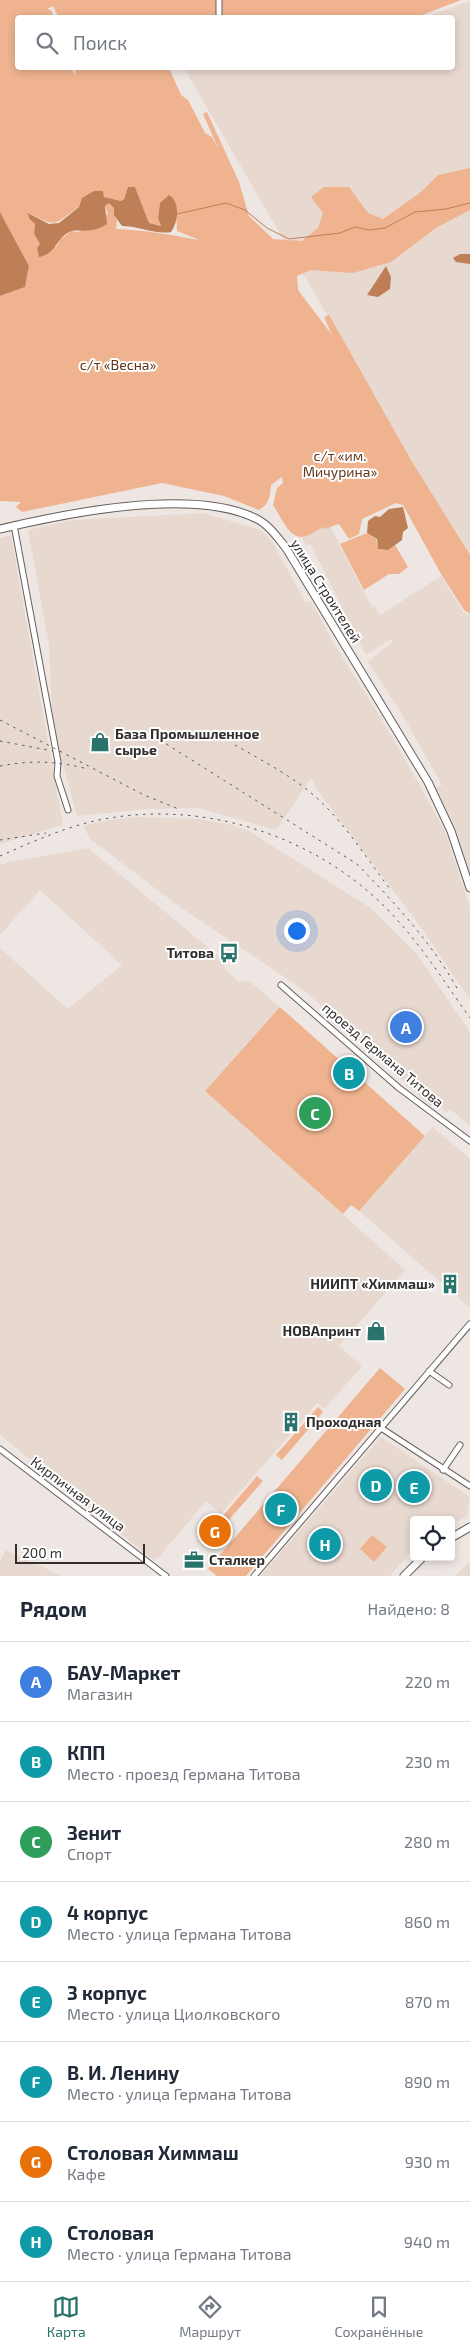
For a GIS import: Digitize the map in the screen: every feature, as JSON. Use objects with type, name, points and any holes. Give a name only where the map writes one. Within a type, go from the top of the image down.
[{"type":"main road","name":"улица Строителей","points":[[0,529],[95,509],[161,504],[216,507],[258,519],[274,532],[286,548],[428,782],[451,831],[470,888]]},
{"type":"main road","points":[[455,1536],[470,1527]]},
{"type":"main road","points":[[404,1576],[419,1561]]},
{"type":"street","points":[[219,0],[219,15]]},
{"type":"street","points":[[14,525],[58,762],[57,776],[68,810]]},
{"type":"street","name":"проезд Германа Титова","points":[[281,985],[399,1088],[470,1142]]},
{"type":"street","points":[[254,1576],[470,1324]]},
{"type":"street","points":[[429,1371],[448,1385]]},
{"type":"street","points":[[381,1428],[470,1486]]},
{"type":"street","points":[[443,1470],[460,1445]]},
{"type":"street","name":"Кирпичная улица","points":[[0,1449],[166,1576]]},
{"type":"shaded area","points":[[470,1],[470,562],[185,70],[455,70],[455,15],[432,15]]},
{"type":"shaded area","points":[[128,187],[135,187],[149,223],[161,226],[158,218],[160,203],[169,195],[173,198],[177,208],[177,218],[171,232],[165,233],[122,226],[114,215],[114,208],[109,203],[105,206],[107,224],[96,229],[69,232],[64,235],[49,253],[39,257],[37,248],[40,244],[34,234],[35,224],[29,218],[28,213],[49,224],[59,223],[79,207],[82,198],[94,191],[103,191],[104,197],[121,201],[124,199]]},
{"type":"shaded area","points":[[0,212],[29,266],[25,287],[0,296]]},
{"type":"shaded area","points":[[460,254],[470,254],[470,264],[456,262],[453,258]]},
{"type":"shaded area","points":[[386,266],[391,277],[390,289],[378,297],[367,295]]},
{"type":"shaded area","points":[[403,507],[408,528],[403,532],[402,540],[388,550],[378,549],[377,539],[367,533],[368,521],[375,516],[380,517],[389,509]]},
{"type":"shaded area","points":[[203,513],[261,530],[273,543],[306,603],[311,601],[333,642],[390,733],[444,829],[470,907],[470,1000],[420,926],[318,791],[311,778],[276,830],[198,808],[147,809],[77,816],[58,745],[52,710],[49,645],[28,530],[73,520]]},
{"type":"shaded area","points":[[330,526],[372,608],[375,606],[380,615],[441,576],[463,612],[470,616],[470,874],[455,827],[436,788],[442,785],[402,714],[368,662],[393,642],[391,639],[366,655],[310,544],[306,546],[302,537],[323,527]]},
{"type":"shaded area","points":[[11,535],[63,825],[0,844],[0,538]]},
{"type":"shaded area","points":[[139,817],[198,819],[228,824],[249,831],[372,909],[416,953],[470,1032],[470,1126],[450,1109],[447,1112],[439,1106],[442,1103],[438,1099],[430,1106],[305,991],[176,904],[90,839],[83,826],[108,820]]},
{"type":"shaded area","points":[[88,848],[222,959],[226,970],[239,982],[248,980],[280,1007],[205,1091],[405,1270],[339,1346],[362,1366],[359,1370],[324,1409],[317,1403],[221,1514],[206,1501],[159,1557],[153,1560],[0,1435],[0,948],[68,1009],[122,965],[40,890],[0,935],[0,865]]},
{"type":"shaded area","points":[[433,1127],[470,1159],[470,1308],[359,1211]]},
{"type":"shaded area","points":[[381,1437],[470,1497],[467,1516],[455,1522],[455,1516],[410,1516],[410,1553],[390,1576],[260,1576]]},
{"type":"shaded area","points":[[6,1550],[62,1576],[0,1576],[0,1561]]},
{"type":"shaded area","points":[[470,1563],[470,1576],[455,1576],[467,1564]]},
{"type":"green space","points":[[0,0],[461,0],[422,15],[58,15],[53,6],[47,9],[51,10],[53,15],[15,15],[15,70],[72,70],[76,75],[75,70],[170,70],[181,95],[188,100],[205,133],[212,137],[219,150],[203,114],[207,112],[239,182],[249,216],[273,239],[302,241],[318,228],[323,213],[311,197],[324,187],[349,187],[368,213],[383,219],[421,192],[438,175],[470,168],[470,210],[436,228],[391,262],[353,273],[311,270],[297,276],[298,290],[332,335],[324,317],[329,315],[411,460],[470,555],[470,614],[464,610],[441,574],[403,505],[396,503],[362,519],[359,534],[349,539],[339,524],[324,529],[323,527],[304,537],[296,536],[292,533],[284,524],[273,505],[277,488],[283,483],[282,477],[271,485],[270,496],[263,508],[259,510],[224,496],[162,483],[22,512],[16,507],[21,502],[0,501],[0,296],[25,287],[29,266],[0,212]],"holes":[[[128,187],[135,187],[149,223],[161,226],[158,218],[160,203],[165,200],[176,205],[177,231],[199,240],[116,229],[117,220],[114,215],[114,208],[109,202],[105,206],[108,214],[78,232],[71,231],[60,240],[56,247],[40,244],[34,234],[35,224],[29,213],[51,223],[56,222],[79,207],[80,203],[94,191],[103,191],[104,197],[121,201],[124,199]]]},
{"type":"green space","points":[[367,533],[376,539],[378,549],[388,550],[395,545],[408,567],[399,574],[389,574],[364,590],[340,544]]},
{"type":"green space","points":[[280,1007],[425,1136],[359,1211],[351,1205],[343,1214],[205,1091]]},
{"type":"green space","points":[[380,1368],[405,1389],[246,1576],[217,1576],[208,1569]]},
{"type":"green space","points":[[318,1407],[323,1412],[282,1460],[276,1455]]},
{"type":"green space","points":[[257,1476],[263,1481],[226,1523],[221,1518]]},
{"type":"green space","points":[[372,1535],[387,1547],[374,1562],[360,1549]]},
{"type":"waterway","points":[[177,214],[226,203],[245,210],[267,228],[289,239],[340,233],[355,227],[369,230],[385,228],[415,212],[446,209],[470,203]]},
{"type":"railway","points":[[0,720],[144,795],[181,810]]},
{"type":"railway","points":[[160,740],[357,864],[424,939],[458,990]]},
{"type":"railway","points":[[0,741],[53,751]]},
{"type":"railway","points":[[235,745],[289,776],[318,799],[347,831],[390,889]]},
{"type":"railway","points":[[0,766],[44,762],[88,769]]},
{"type":"railway","points":[[0,856],[49,835],[74,827],[99,820],[137,815],[176,814],[215,819],[252,828],[289,842],[324,860],[356,881],[385,907],[408,933],[470,1018]]},
{"type":"railway","points":[[0,840],[46,833]]},
{"type":"place","name":"База Промышленное сырье","points":[[100,742]]},
{"type":"place","name":"Титова","points":[[229,953]]},
{"type":"place","name":"БАУ-Маркет","points":[[406,1027]]},
{"type":"place","name":"КПП","points":[[349,1073]]},
{"type":"place","name":"Зенит","points":[[315,1113]]},
{"type":"place","name":"НИИПТ «Химмаш»","points":[[450,1284]]},
{"type":"place","name":"НОВАпринт","points":[[376,1331]]},
{"type":"place","name":"Проходная","points":[[291,1422]]},
{"type":"place","name":"4 корпус","points":[[376,1485]]},
{"type":"place","name":"3 корпус","points":[[414,1487]]},
{"type":"place","name":"В. И. Ленину","points":[[281,1509]]},
{"type":"place","name":"Столовая Химмаш","points":[[215,1531]]},
{"type":"place","name":"Столовая","points":[[325,1544]]},
{"type":"place","name":"Сталкер","points":[[194,1560]]},
{"type":"park label","name":"с/т «Весна»","points":[[118,365]]},
{"type":"park label","name":"с/т «им. Мичурина»","points":[[340,464]]}]
